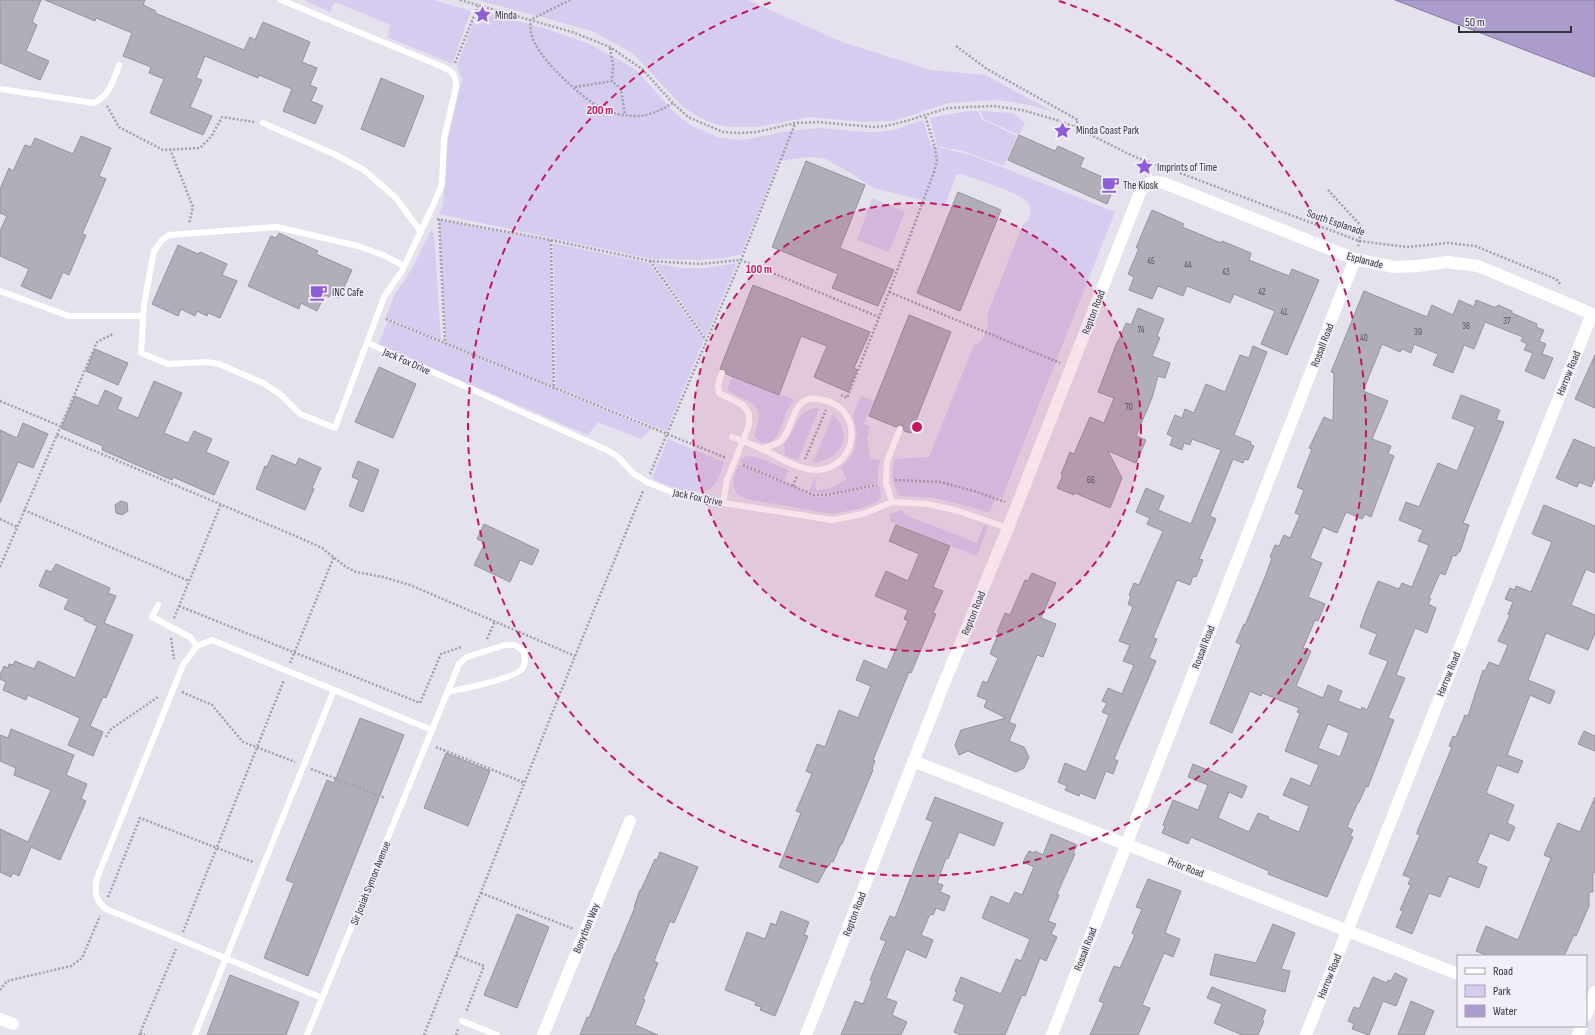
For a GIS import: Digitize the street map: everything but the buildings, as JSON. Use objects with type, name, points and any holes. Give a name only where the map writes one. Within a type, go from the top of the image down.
[{"type":"street","name":"Esplanade","points":[[1141,190],[1148,182],[1164,182],[1356,259],[1394,267],[1418,266],[1448,262],[1478,266],[1593,314]]},
{"type":"street","name":"Repton Road","points":[[806,1035],[913,761],[1008,528],[1141,190]]},
{"type":"street","name":"Rossall Road","points":[[1052,1035],[1356,259]]},
{"type":"street","name":"Harrow Road","points":[[1306,1035],[1593,314]]},
{"type":"street","name":"Prior Road","points":[[913,761],[1457,974]]},
{"type":"street","name":"Bonython Way","points":[[543,1035],[630,821]]},
{"type":"street","points":[[1587,1012],[1595,992]]},
{"type":"street","points":[[0,1019],[13,1024]]},
{"type":"lane","points":[[281,0],[452,71],[456,78],[456,87],[444,139],[442,184],[404,266],[384,297],[335,428],[300,414],[280,394],[264,383],[219,364],[206,362],[168,364],[141,353],[144,304],[154,252],[162,240],[169,235],[277,227],[358,246],[383,255],[404,266]]},
{"type":"lane","points":[[0,89],[94,103],[103,99],[111,87],[119,65]]},
{"type":"lane","points":[[262,123],[334,154],[364,170],[396,198],[421,232]]},
{"type":"lane","points":[[0,290],[69,316],[143,316]]},
{"type":"lane","name":"Jack Fox Drive","points":[[368,343],[607,450],[618,457],[634,474],[647,482],[674,493],[723,503],[832,520],[863,514],[892,502],[927,504],[955,510],[1008,528]]},
{"type":"lane","points":[[722,373],[718,384],[719,393],[743,405],[749,414],[749,424],[727,480],[723,503]]},
{"type":"lane","points":[[732,437],[761,448],[801,467],[816,470],[832,468],[846,454],[851,442],[851,426],[847,414],[835,404],[822,399],[809,399],[800,404],[784,437],[777,444],[761,448]]},
{"type":"lane","points":[[892,502],[886,483],[887,461],[900,429]]},
{"type":"lane","points":[[158,606],[152,617],[190,637],[198,646]]},
{"type":"lane","points":[[322,998],[104,907],[96,897],[95,889],[97,878],[183,665],[198,646],[212,640],[432,730]]},
{"type":"lane","name":"Sir Josiah Symon Avenue","points":[[307,1035],[447,692],[459,664],[467,657],[505,646],[514,645],[524,651],[525,661],[521,670],[511,676],[447,692]]},
{"type":"lane","points":[[195,1035],[334,690]]},
{"type":"lane","points":[[462,1021],[497,1035]]},
{"type":"path","points":[[460,0],[572,32],[610,47],[642,69],[672,103],[688,117],[723,132],[757,132],[795,123],[837,123],[873,127],[906,121],[948,108],[1001,107],[1022,110],[1060,121],[1136,157],[1169,169]]},
{"type":"path","points":[[530,20],[570,0]]},
{"type":"path","points":[[452,71],[478,6]]},
{"type":"path","points":[[530,20],[531,34],[541,52],[558,73],[583,96],[602,108],[616,114],[636,116],[656,112],[672,103]]},
{"type":"path","points":[[956,46],[987,69],[1078,120],[1075,127]]},
{"type":"path","points":[[610,47],[613,65],[612,81]]},
{"type":"path","points":[[574,88],[612,81]]},
{"type":"path","points":[[612,81],[621,89],[625,115]]},
{"type":"path","points":[[103,99],[119,127],[163,150],[200,148],[211,137],[222,117],[262,123]]},
{"type":"path","points":[[793,486],[834,392],[847,398],[889,292],[937,161],[935,148],[925,115]]},
{"type":"path","points":[[424,1035],[575,656],[741,260],[795,123]]},
{"type":"path","points":[[170,149],[193,207],[186,233]]},
{"type":"path","name":"South Esplanade","points":[[1176,172],[1359,241],[1407,247],[1448,243],[1475,246],[1556,279],[1564,289]]},
{"type":"path","points":[[1328,190],[1362,227],[1359,241]]},
{"type":"path","points":[[428,217],[551,240],[650,261],[700,264],[741,260],[879,317]]},
{"type":"path","points":[[439,220],[445,344]]},
{"type":"path","points":[[551,240],[554,389]]},
{"type":"path","points":[[650,261],[707,341]]},
{"type":"path","points":[[889,292],[1071,368]]},
{"type":"path","points":[[378,316],[814,495],[827,495],[898,480],[940,482],[974,491],[1016,507]]},
{"type":"path","points":[[0,568],[97,342],[113,334]]},
{"type":"path","points":[[0,401],[60,426]]},
{"type":"path","points":[[57,435],[322,548],[346,567],[356,572],[383,577],[410,585],[575,656]]},
{"type":"path","points":[[24,510],[189,581]]},
{"type":"path","points":[[0,520],[17,527]]},
{"type":"path","points":[[290,665],[334,557]]},
{"type":"path","points":[[179,606],[420,703],[441,654],[467,646]]},
{"type":"path","points":[[480,642],[487,639],[495,621]]},
{"type":"path","points":[[145,1035],[140,1034],[180,939],[284,679]]},
{"type":"path","points":[[179,691],[212,705],[243,742],[295,763]]},
{"type":"path","points":[[433,746],[525,783]]},
{"type":"path","points":[[311,769],[385,798]]},
{"type":"path","points":[[0,990],[7,981],[71,966],[82,958],[140,818],[263,866]]},
{"type":"path","points":[[481,893],[584,934]]},
{"type":"path","points":[[456,955],[484,966],[456,1035]]},
{"type":"green space","points":[[304,0],[433,0],[471,11],[452,64],[387,37],[391,25],[335,2],[330,12]]},
{"type":"green space","points":[[478,0],[748,0],[842,42],[931,70],[985,75],[1054,112],[1029,105],[997,100],[948,103],[894,121],[862,122],[811,117],[756,127],[726,127],[709,122],[681,105],[634,54],[592,31]]},
{"type":"green space","points":[[492,14],[547,29],[587,43],[616,58],[635,69],[675,113],[692,126],[717,137],[742,140],[789,131],[818,128],[880,132],[897,129],[923,120],[931,145],[925,144],[974,156],[1115,212],[1002,498],[996,497],[989,513],[968,506],[934,498],[900,496],[893,483],[893,469],[895,459],[929,457],[974,345],[981,342],[988,325],[987,315],[1023,224],[1029,219],[1030,210],[1028,203],[1007,191],[962,174],[956,175],[945,206],[873,188],[824,158],[808,157],[779,161],[741,254],[724,258],[698,260],[651,259],[439,214],[443,205],[448,138],[462,79],[457,66],[473,23],[484,22],[489,19]]},
{"type":"green space","points":[[968,111],[978,111],[981,119],[1017,136],[1004,166],[963,151],[937,146],[930,118]]},
{"type":"green space","points":[[980,111],[1013,113],[1025,123],[1019,135],[984,119]]},
{"type":"green space","points":[[872,198],[905,212],[889,252],[857,240]]},
{"type":"green space","points":[[439,220],[550,241],[553,387],[446,343]]},
{"type":"green space","points":[[432,229],[434,233],[441,341],[386,317],[395,294],[411,270]]},
{"type":"green space","points":[[553,243],[649,263],[704,340],[666,431],[556,387]]},
{"type":"green space","points":[[654,263],[682,268],[706,268],[737,263],[706,337]]},
{"type":"green space","points":[[388,321],[651,429],[641,439],[598,422],[588,435],[378,345]]},
{"type":"green space","points":[[732,377],[795,400],[787,410],[780,430],[770,442],[765,443],[759,441],[755,437],[759,418],[756,407],[747,400],[727,390]]},
{"type":"green space","points":[[861,396],[874,401],[864,424],[870,426],[867,439],[870,459],[880,460],[878,483],[834,493],[816,493],[809,491],[815,478],[816,491],[832,487],[847,479],[841,468],[854,451],[857,433],[853,415]]},
{"type":"green space","points":[[815,408],[819,409],[798,460],[784,455],[785,449],[783,445],[791,434],[799,418],[808,410]]},
{"type":"green space","points":[[833,414],[843,431],[841,446],[831,457],[823,461],[813,463]]},
{"type":"green space","points":[[668,439],[724,462],[719,477],[712,487],[704,491],[697,492],[680,490],[652,478]]},
{"type":"green space","points":[[746,456],[757,457],[788,470],[784,481],[739,462]]},
{"type":"green space","points":[[739,464],[816,497],[826,497],[880,486],[881,497],[877,502],[862,508],[833,514],[750,500],[738,495],[735,491],[733,482]]},
{"type":"green space","points":[[902,510],[906,515],[977,543],[984,525],[988,527],[977,556],[891,522],[889,514]]},
{"type":"water","points":[[1395,0],[1595,0],[1595,77]]},
{"type":"place","name":"Minda","points":[[482,15]]},
{"type":"place","name":"Minda Coast Park","points":[[1063,130]]},
{"type":"place","name":"Imprints of Time","points":[[1144,167]]},
{"type":"place","name":"The Kiosk","points":[[1110,185]]},
{"type":"place","name":"INC Cafe","points":[[319,292]]}]
